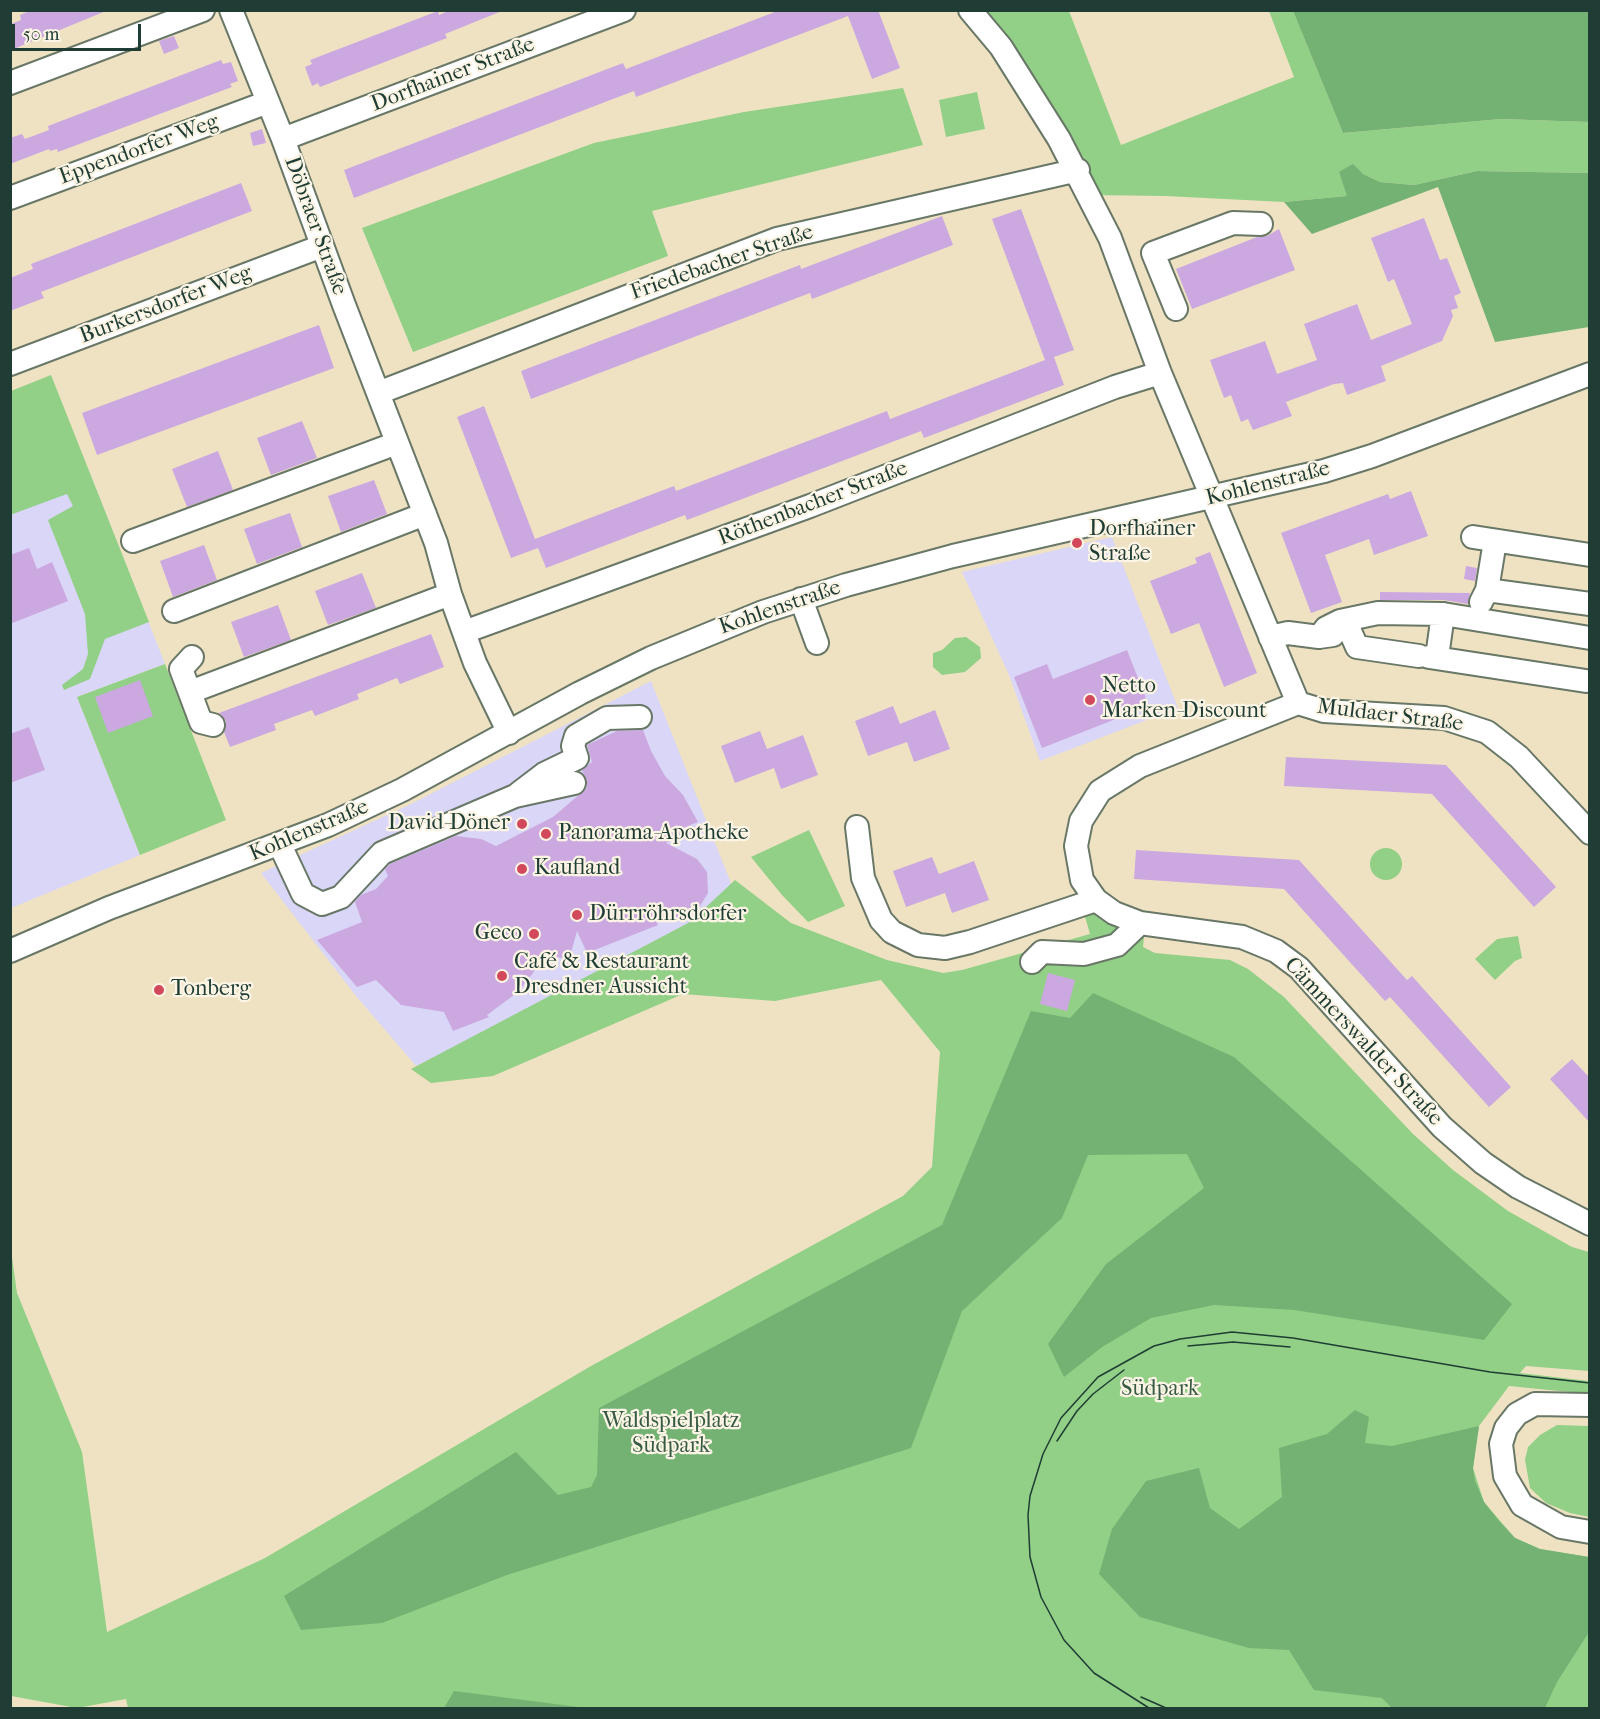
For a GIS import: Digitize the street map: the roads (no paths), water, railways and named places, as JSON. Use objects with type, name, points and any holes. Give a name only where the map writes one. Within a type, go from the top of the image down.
[{"type":"street","points":[[10,83],[203,10]]},
{"type":"street","name":"Döbraer Straße","points":[[231,10],[283,139],[440,554],[450,594],[475,663],[509,733]]},
{"type":"street","name":"Dorfhainer Straße","points":[[283,139],[624,10]]},
{"type":"street","points":[[970,10],[1001,47],[1078,171],[1110,238],[1161,373],[1213,498]]},
{"type":"street","name":"Eppendorfer Weg","points":[[10,198],[268,102]]},
{"type":"street","name":"Friedebacher Straße","points":[[378,393],[777,239],[1078,171]]},
{"type":"street","points":[[1176,309],[1153,253],[1233,223],[1261,225]]},
{"type":"street","name":"Burkersdorfer Weg","points":[[10,364],[322,246]]},
{"type":"street","points":[[1125,276],[1157,264]]},
{"type":"street","name":"Röthenbacher Straße","points":[[464,632],[810,507],[1115,387],[1161,373]]},
{"type":"street","name":"Kohlenstraße","points":[[10,951],[109,909],[280,845],[402,790],[580,693],[687,642],[801,599],[953,556],[1284,482],[1372,456],[1590,374]]},
{"type":"street","points":[[133,542],[397,443]]},
{"type":"street","name":"Muldaer Straße","points":[[1213,498],[1279,635],[1298,703],[1324,711],[1444,718],[1487,732],[1520,757],[1590,833]]},
{"type":"street","points":[[174,611],[425,514]]},
{"type":"street","points":[[1476,621],[1481,599],[1487,590],[1484,539],[1590,555]]},
{"type":"street","points":[[1487,590],[1590,604]]},
{"type":"street","points":[[190,692],[450,594]]},
{"type":"street","points":[[801,599],[817,643]]},
{"type":"street","points":[[1345,620],[1378,613],[1443,614],[1590,638]]},
{"type":"street","points":[[1428,657],[1443,614]]},
{"type":"street","points":[[1279,635],[1319,637],[1345,630],[1345,620]]},
{"type":"street","points":[[1345,620],[1357,647],[1586,681]]},
{"type":"street","points":[[192,657],[181,669],[201,723],[213,725]]},
{"type":"street","name":"Cämmerswalder Straße","points":[[1298,703],[1140,766],[1100,791],[1081,821],[1076,846],[1082,880],[1096,900],[1114,914],[1140,923],[1242,937],[1276,951],[1299,968],[1442,1127],[1483,1163],[1518,1187],[1590,1224]]},
{"type":"street","points":[[515,796],[544,774],[577,758],[573,746],[576,736],[607,718],[640,717]]},
{"type":"street","points":[[280,845],[303,894],[322,903],[340,897],[382,853],[515,796],[574,783]]},
{"type":"street","points":[[857,827],[862,878],[881,920],[892,932],[918,945],[945,948],[970,942],[1096,900]]},
{"type":"street","points":[[1032,962],[1042,952],[1084,954],[1117,945],[1140,923]]},
{"type":"street","points":[[1590,1405],[1535,1404],[1517,1414],[1506,1428],[1501,1444],[1503,1468],[1513,1493],[1522,1505],[1541,1518],[1561,1527],[1590,1532]]},
{"type":"tram line","points":[[1149,1708],[1094,1673],[1064,1640],[1041,1597],[1030,1557],[1028,1515],[1030,1496],[1043,1454],[1061,1418],[1098,1377],[1154,1346],[1180,1339],[1232,1332],[1293,1338],[1490,1372],[1590,1383]]},
{"type":"tram line","points":[[1188,1346],[1233,1342],[1290,1347]]},
{"type":"tram line","points":[[1057,1441],[1077,1411],[1093,1394],[1124,1370]]},
{"type":"tram line","points":[[1141,1697],[1166,1708]]},
{"type":"place","name":"Dorfhainer Straße","points":[[1077,543]]},
{"type":"place","name":"Netto Marken-Discount","points":[[1090,700]]},
{"type":"place","name":"David-Döner","points":[[522,824]]},
{"type":"place","name":"Panorama-Apotheke","points":[[546,834]]},
{"type":"place","name":"Kaufland","points":[[522,869]]},
{"type":"place","name":"Dürrröhrsdorfer","points":[[577,915]]},
{"type":"place","name":"Geco","points":[[534,934]]},
{"type":"place","name":"Café & Restaurant Dresdner Aussicht","points":[[502,976]]},
{"type":"place","name":"Tonberg","points":[[159,990]]},
{"type":"park label","name":"Südpark","points":[[1160,1390]]},
{"type":"park label","name":"Waldspielplatz Südpark","points":[[671,1434]]}]
